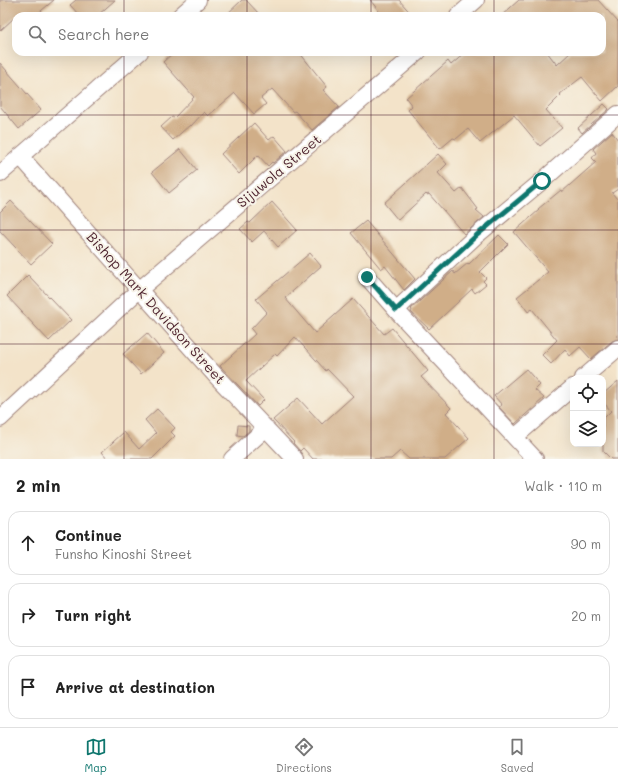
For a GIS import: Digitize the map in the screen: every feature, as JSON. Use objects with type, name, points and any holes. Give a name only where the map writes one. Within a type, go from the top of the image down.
[{"type":"street","points":[[184,12],[198,0]]},
{"type":"street","points":[[462,12],[476,0]]},
{"type":"street","points":[[0,174],[135,56]]},
{"type":"street","name":"Sijuwola Street","points":[[0,419],[139,290],[413,56]]},
{"type":"street","points":[[396,310],[477,235],[542,181],[618,114]]},
{"type":"street","name":"Bishop Mark Davidson Street","points":[[20,156],[216,376],[295,459]]},
{"type":"street","points":[[367,277],[535,459]]},
{"type":"street","points":[[586,375],[618,348]]},
{"type":"street","points":[[514,437],[570,390]]},
{"type":"street","points":[[232,459],[266,428]]},
{"type":"building","points":[[0,0],[54,0],[40,12],[12,12],[12,20],[0,31]]},
{"type":"building","points":[[76,0],[115,0],[102,12],[76,12],[70,5]]},
{"type":"building","points":[[242,0],[246,0],[257,12],[229,12]]},
{"type":"building","points":[[370,0],[399,0],[410,12],[380,12]]},
{"type":"building","points":[[519,0],[598,0],[618,22],[618,86],[602,101],[582,77],[560,94],[561,95],[546,110],[562,128],[540,146],[514,115],[480,143],[468,129],[456,139],[453,138],[440,149],[408,110],[412,106],[406,98],[448,61],[451,65],[461,56],[550,56],[557,65],[567,56],[606,56],[606,12],[506,12]]},
{"type":"building","points":[[170,56],[302,56],[327,87],[323,90],[339,107],[312,130],[272,89],[261,98],[266,104],[254,114],[235,93],[208,116],[204,112],[191,126],[190,125],[173,140],[161,127],[172,117],[174,118],[194,97],[163,62]]},
{"type":"building","points":[[0,63],[41,110],[19,129],[0,106]]},
{"type":"building","points":[[604,104],[609,109],[582,133],[578,128]]},
{"type":"building","points":[[254,123],[269,140],[274,136],[287,151],[268,166],[258,155],[239,174],[221,154]]},
{"type":"building","points":[[612,132],[618,140],[618,189],[612,193],[618,200],[618,339],[612,341],[591,359],[580,347],[570,356],[565,349],[551,364],[542,355],[557,340],[532,309],[528,312],[517,297],[548,272],[514,232],[539,210],[538,209],[561,190],[562,192],[596,162],[592,158],[596,153],[593,149]]},
{"type":"building","points":[[180,149],[197,170],[169,193],[152,172]]},
{"type":"building","points":[[438,154],[447,164],[438,173],[456,193],[462,188],[478,209],[476,210],[484,217],[464,234],[429,194],[426,194],[398,220],[384,203]]},
{"type":"building","points":[[11,201],[52,244],[31,264],[0,231],[0,212]]},
{"type":"building","points":[[272,202],[297,230],[278,247],[264,231],[252,242],[240,229],[248,222],[250,223]]},
{"type":"building","points":[[366,221],[415,279],[404,290],[385,266],[381,269],[351,233]]},
{"type":"building","points":[[499,235],[508,244],[480,272],[486,278],[483,281],[486,284],[475,293],[472,289],[429,329],[411,312],[411,309],[453,271],[455,274],[468,263],[469,264]]},
{"type":"building","points":[[310,253],[321,266],[285,298],[315,333],[353,299],[384,334],[392,328],[428,371],[421,377],[451,408],[446,413],[469,438],[445,459],[409,459],[400,451],[391,459],[313,459],[303,448],[300,451],[293,443],[294,442],[273,420],[298,398],[322,424],[353,396],[327,369],[326,371],[295,337],[277,356],[275,354],[246,381],[264,400],[258,406],[220,366],[255,334],[251,329],[267,312],[256,299]]},
{"type":"building","points":[[28,275],[71,320],[49,341],[7,296]]},
{"type":"building","points":[[147,333],[164,353],[141,374],[123,354]]},
{"type":"building","points":[[526,369],[540,385],[535,390],[544,398],[515,424],[499,407],[502,405],[494,396]]},
{"type":"building","points":[[618,381],[618,459],[611,459],[603,451],[603,447],[606,447],[606,416],[611,411],[606,405],[606,391]]},
{"type":"building","points":[[157,409],[175,428],[171,432],[175,436],[152,459],[108,459],[102,452],[124,432],[139,449],[156,433],[145,420]]},
{"type":"building","points":[[238,425],[249,426],[249,431],[243,436],[237,435]]},
{"type":"route","points":[[367,277],[396,310],[477,235],[542,181]]}]
